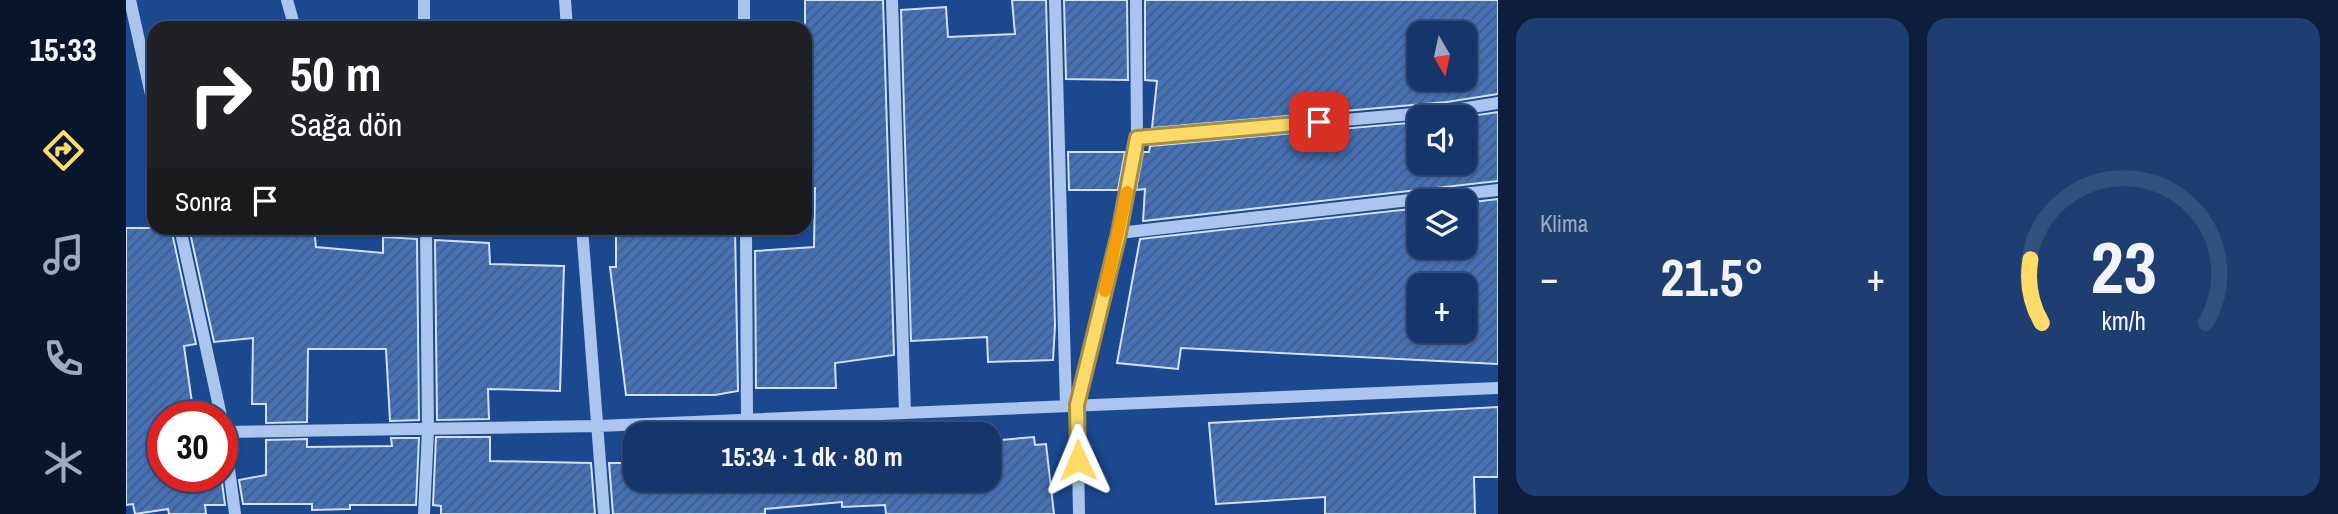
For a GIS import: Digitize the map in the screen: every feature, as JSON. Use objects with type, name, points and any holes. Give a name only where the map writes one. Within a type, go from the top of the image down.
[{"type":"street","points":[[130,0],[147,76]]},
{"type":"street","points":[[287,0],[293,21]]},
{"type":"street","points":[[424,0],[424,21]]},
{"type":"street","points":[[565,0],[566,21]]},
{"type":"street","points":[[744,0],[744,21]]},
{"type":"street","points":[[892,0],[905,413]]},
{"type":"street","points":[[1055,0],[1079,514]]},
{"type":"street","points":[[1072,405],[1119,233],[1137,138],[1136,0]]},
{"type":"street","points":[[1137,138],[1448,111],[1498,103]]},
{"type":"street","points":[[1119,233],[1498,190]]},
{"type":"street","points":[[182,235],[218,401]]},
{"type":"street","points":[[424,514],[428,430],[426,235]]},
{"type":"street","points":[[583,235],[604,514]]},
{"type":"street","points":[[746,235],[747,420]]},
{"type":"street","points":[[238,424],[428,430],[598,426],[1498,388]]},
{"type":"street","points":[[232,492],[235,514]]},
{"type":"building","points":[[805,0],[883,0],[894,355],[835,363],[836,388],[756,388],[755,251],[814,247],[812,21],[805,21]]},
{"type":"building","points":[[1012,0],[1046,0],[1055,326],[1053,360],[988,362],[987,337],[911,341],[901,10],[946,7],[948,37],[1015,34]]},
{"type":"building","points":[[1064,0],[1127,0],[1128,80],[1066,79]]},
{"type":"building","points":[[1145,0],[1498,0],[1498,94],[1447,102],[1152,128],[1157,81],[1145,80]]},
{"type":"building","points":[[1498,112],[1498,181],[1407,189],[1407,191],[1143,221],[1145,189],[1136,190],[1143,152],[1149,152],[1150,146],[1407,123],[1407,175],[1477,175],[1477,115]]},
{"type":"building","points":[[1068,152],[1125,152],[1118,190],[1069,190]]},
{"type":"building","points":[[1498,199],[1498,364],[1181,348],[1178,369],[1117,363],[1140,239],[1407,209],[1407,259],[1477,259],[1477,202]]},
{"type":"building","points":[[126,228],[147,228],[147,235],[173,235],[196,344],[184,346],[192,401],[147,401],[147,492],[223,492],[225,505],[205,505],[206,514],[169,514],[168,509],[135,514],[133,504],[126,505]]},
{"type":"building","points":[[191,235],[315,235],[316,247],[383,253],[383,237],[417,239],[419,420],[390,421],[386,349],[308,349],[307,422],[266,423],[266,404],[252,404],[253,338],[214,342]]},
{"type":"building","points":[[616,235],[735,235],[738,391],[715,395],[626,395],[610,267],[616,267]]},
{"type":"building","points":[[435,240],[489,243],[490,264],[564,266],[560,391],[488,389],[489,419],[437,420]]},
{"type":"building","points":[[1498,407],[1498,477],[1474,477],[1475,514],[1325,514],[1325,497],[1216,504],[1209,423]]},
{"type":"building","points":[[436,437],[490,437],[490,461],[591,463],[595,514],[441,514],[441,506],[433,505]]},
{"type":"building","points":[[1034,437],[1035,445],[1046,444],[1054,514],[886,514],[885,505],[842,507],[842,502],[765,509],[765,514],[613,514],[609,463],[623,463],[623,492],[1001,492],[1001,440]]},
{"type":"building","points":[[391,438],[419,438],[416,505],[350,505],[350,509],[312,510],[312,504],[243,504],[239,480],[266,475],[266,440],[307,439],[307,447],[392,446]]},
{"type":"slow traffic","points":[[1105,291],[1127,192]]},
{"type":"route","points":[[1078,460],[1077,405],[1119,233],[1137,138],[1319,122]]}]
